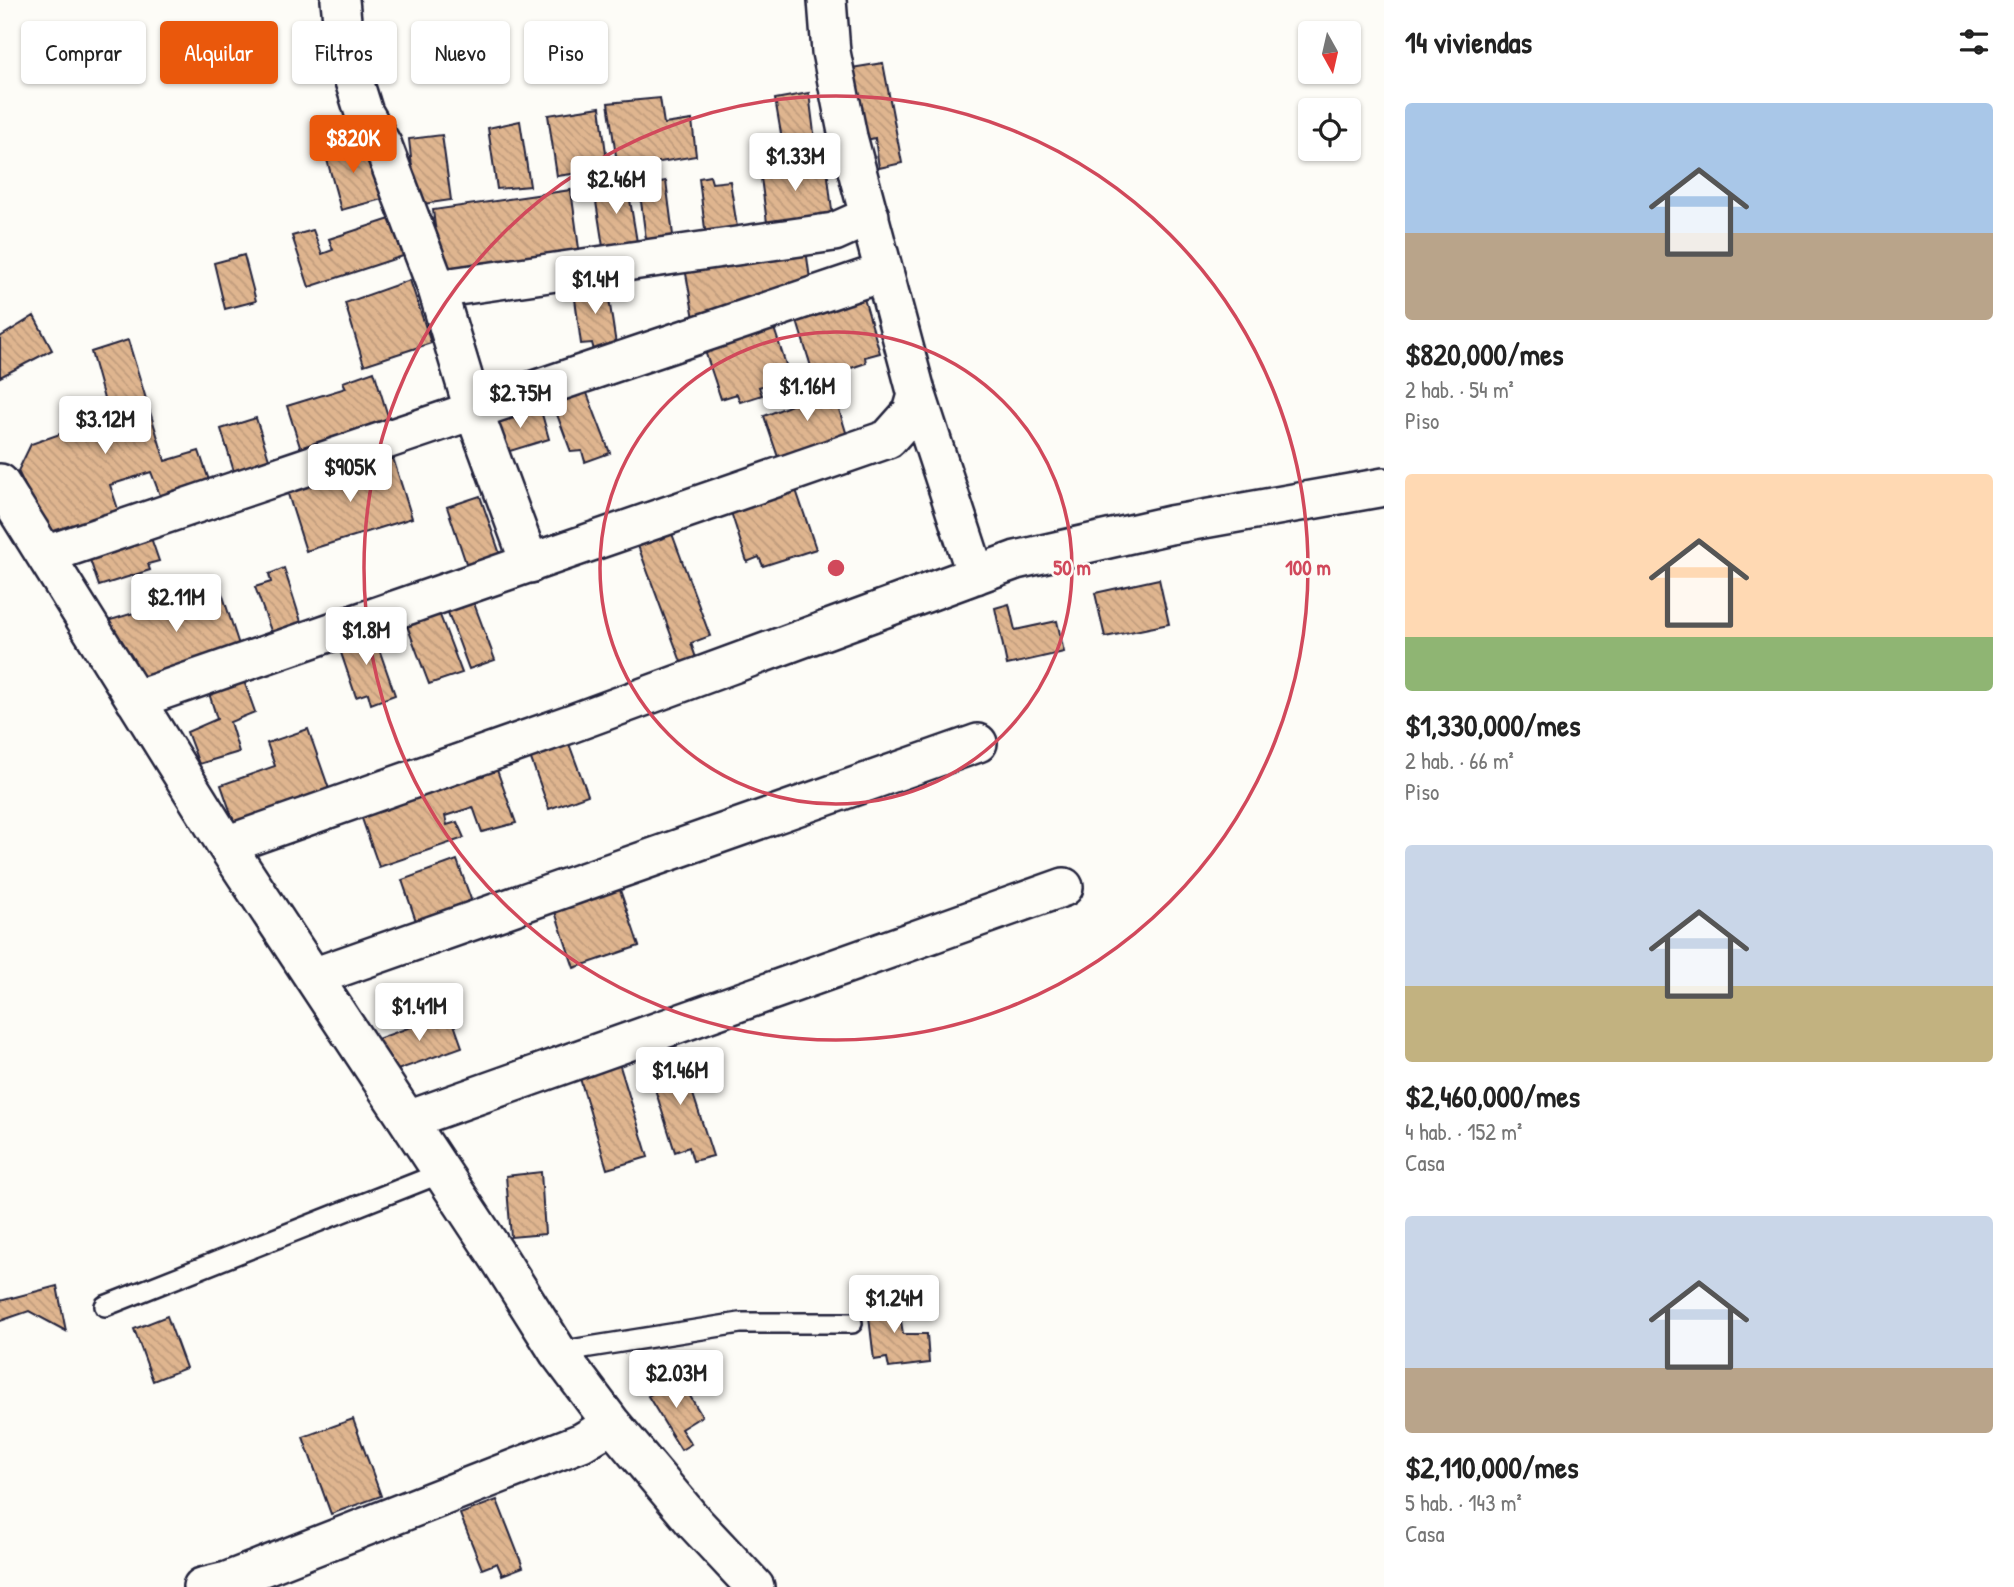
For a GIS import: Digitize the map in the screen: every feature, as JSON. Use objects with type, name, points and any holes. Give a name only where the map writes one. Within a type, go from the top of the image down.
[{"type":"street","points":[[340,0],[345,52],[364,113],[383,146],[438,289],[473,409],[530,564]]},
{"type":"street","points":[[827,0],[831,52],[846,125],[884,272],[917,395],[976,575]]},
{"type":"street","points":[[438,289],[834,232],[870,216]]},
{"type":"street","points":[[46,555],[884,272]]},
{"type":"street","points":[[135,700],[888,439],[912,412],[917,395]]},
{"type":"street","points":[[0,483],[226,845],[558,1352],[612,1424],[695,1523],[755,1587]]},
{"type":"street","points":[[226,845],[570,724],[1016,560],[1170,525],[1384,487]]},
{"type":"street","points":[[313,977],[978,743]]},
{"type":"street","points":[[408,1120],[1064,887]]},
{"type":"street","points":[[202,1587],[227,1581],[582,1442],[612,1424]]},
{"type":"lane","points":[[105,1306],[441,1172]]},
{"type":"lane","points":[[558,1352],[740,1322],[852,1323]]},
{"type":"building","points":[[883,63],[902,163],[879,168],[875,138],[858,142],[845,69]]},
{"type":"building","points":[[809,93],[815,141],[783,145],[775,99]]},
{"type":"building","points":[[660,98],[664,124],[692,120],[696,156],[618,169],[608,103]]},
{"type":"building","points":[[600,107],[608,169],[557,176],[548,115]]},
{"type":"building","points":[[520,121],[530,186],[497,189],[488,128]]},
{"type":"building","points":[[442,135],[451,200],[416,205],[409,139]]},
{"type":"building","points":[[363,140],[382,199],[341,210],[324,149]]},
{"type":"building","points":[[793,158],[795,165],[826,160],[833,219],[768,230],[759,163]]},
{"type":"building","points":[[626,176],[638,248],[604,253],[594,189],[608,187],[606,180]]},
{"type":"building","points":[[710,176],[712,183],[730,181],[738,234],[706,238],[699,178]]},
{"type":"building","points":[[666,181],[674,243],[647,247],[639,186]]},
{"type":"building","points":[[571,190],[580,256],[441,275],[433,210]]},
{"type":"building","points":[[390,219],[403,256],[309,287],[292,236],[313,230],[322,254],[333,250],[329,239]]},
{"type":"building","points":[[806,249],[811,287],[695,324],[685,268]]},
{"type":"building","points":[[244,255],[256,301],[225,309],[214,263]]},
{"type":"building","points":[[606,279],[617,351],[595,354],[592,343],[581,344],[573,284]]},
{"type":"building","points":[[410,280],[431,343],[364,365],[345,303]]},
{"type":"building","points":[[863,295],[880,353],[865,357],[866,363],[833,374],[831,369],[813,373],[796,318]]},
{"type":"building","points":[[34,316],[52,350],[0,377],[0,337]]},
{"type":"building","points":[[773,325],[790,377],[759,387],[762,395],[740,402],[737,394],[721,399],[704,348]]},
{"type":"building","points":[[128,340],[165,461],[199,451],[212,489],[163,503],[151,472],[110,485],[121,518],[52,542],[18,471],[31,444],[109,417],[91,352]]},
{"type":"building","points":[[374,371],[391,426],[302,453],[287,406],[346,388],[343,382]]},
{"type":"building","points":[[829,377],[849,442],[781,466],[764,416],[792,405],[788,390]]},
{"type":"building","points":[[585,388],[610,453],[585,462],[582,451],[571,452],[552,401]]},
{"type":"building","points":[[540,407],[549,439],[500,454],[491,422]]},
{"type":"building","points":[[256,418],[272,468],[236,478],[221,429]]},
{"type":"building","points":[[393,458],[412,518],[306,551],[287,491]]},
{"type":"building","points":[[795,487],[816,549],[763,566],[759,557],[747,562],[730,509]]},
{"type":"building","points":[[480,496],[502,560],[469,572],[447,507]]},
{"type":"building","points":[[671,531],[710,636],[691,643],[698,664],[684,670],[637,543]]},
{"type":"building","points":[[150,535],[159,561],[148,564],[150,570],[99,586],[89,557]]},
{"type":"building","points":[[284,568],[303,628],[274,639],[255,587],[271,582],[269,574]]},
{"type":"building","points":[[1159,579],[1169,624],[1105,637],[1095,593]]},
{"type":"building","points":[[220,587],[240,648],[138,681],[107,621]]},
{"type":"building","points":[[472,598],[495,660],[469,669],[446,607]]},
{"type":"building","points":[[1009,604],[1015,630],[1057,621],[1064,652],[1007,665],[995,608]]},
{"type":"building","points":[[438,610],[462,673],[429,684],[406,623]]},
{"type":"building","points":[[372,629],[395,695],[371,704],[368,693],[356,697],[337,641]]},
{"type":"building","points":[[243,678],[255,712],[230,722],[239,752],[199,764],[187,732],[217,719],[208,690]]},
{"type":"building","points":[[308,729],[329,789],[234,822],[221,785],[275,766],[267,743]]},
{"type":"building","points":[[565,733],[588,795],[549,809],[527,748]]},
{"type":"building","points":[[493,759],[516,823],[482,832],[473,807],[445,816],[447,825],[457,822],[464,838],[379,867],[358,807]]},
{"type":"building","points":[[457,860],[473,905],[417,924],[402,880]]},
{"type":"building","points":[[619,887],[639,946],[574,968],[554,909]]},
{"type":"building","points":[[450,1013],[462,1047],[389,1073],[377,1039]]},
{"type":"building","points":[[680,1054],[713,1156],[693,1161],[689,1147],[675,1152],[647,1064]]},
{"type":"building","points":[[619,1063],[648,1157],[607,1169],[579,1075]]},
{"type":"building","points":[[541,1172],[545,1234],[511,1237],[506,1176]]},
{"type":"building","points":[[57,1286],[66,1331],[29,1311],[0,1321],[0,1301]]},
{"type":"building","points":[[897,1295],[903,1334],[927,1334],[929,1363],[889,1368],[887,1358],[874,1360],[867,1299]]},
{"type":"building","points":[[167,1316],[186,1368],[153,1381],[134,1329]]},
{"type":"building","points":[[679,1378],[702,1416],[681,1429],[691,1444],[681,1450],[648,1396]]},
{"type":"building","points":[[353,1419],[381,1496],[331,1514],[303,1437]]},
{"type":"building","points":[[497,1500],[523,1567],[502,1575],[497,1563],[482,1569],[460,1514]]}]
